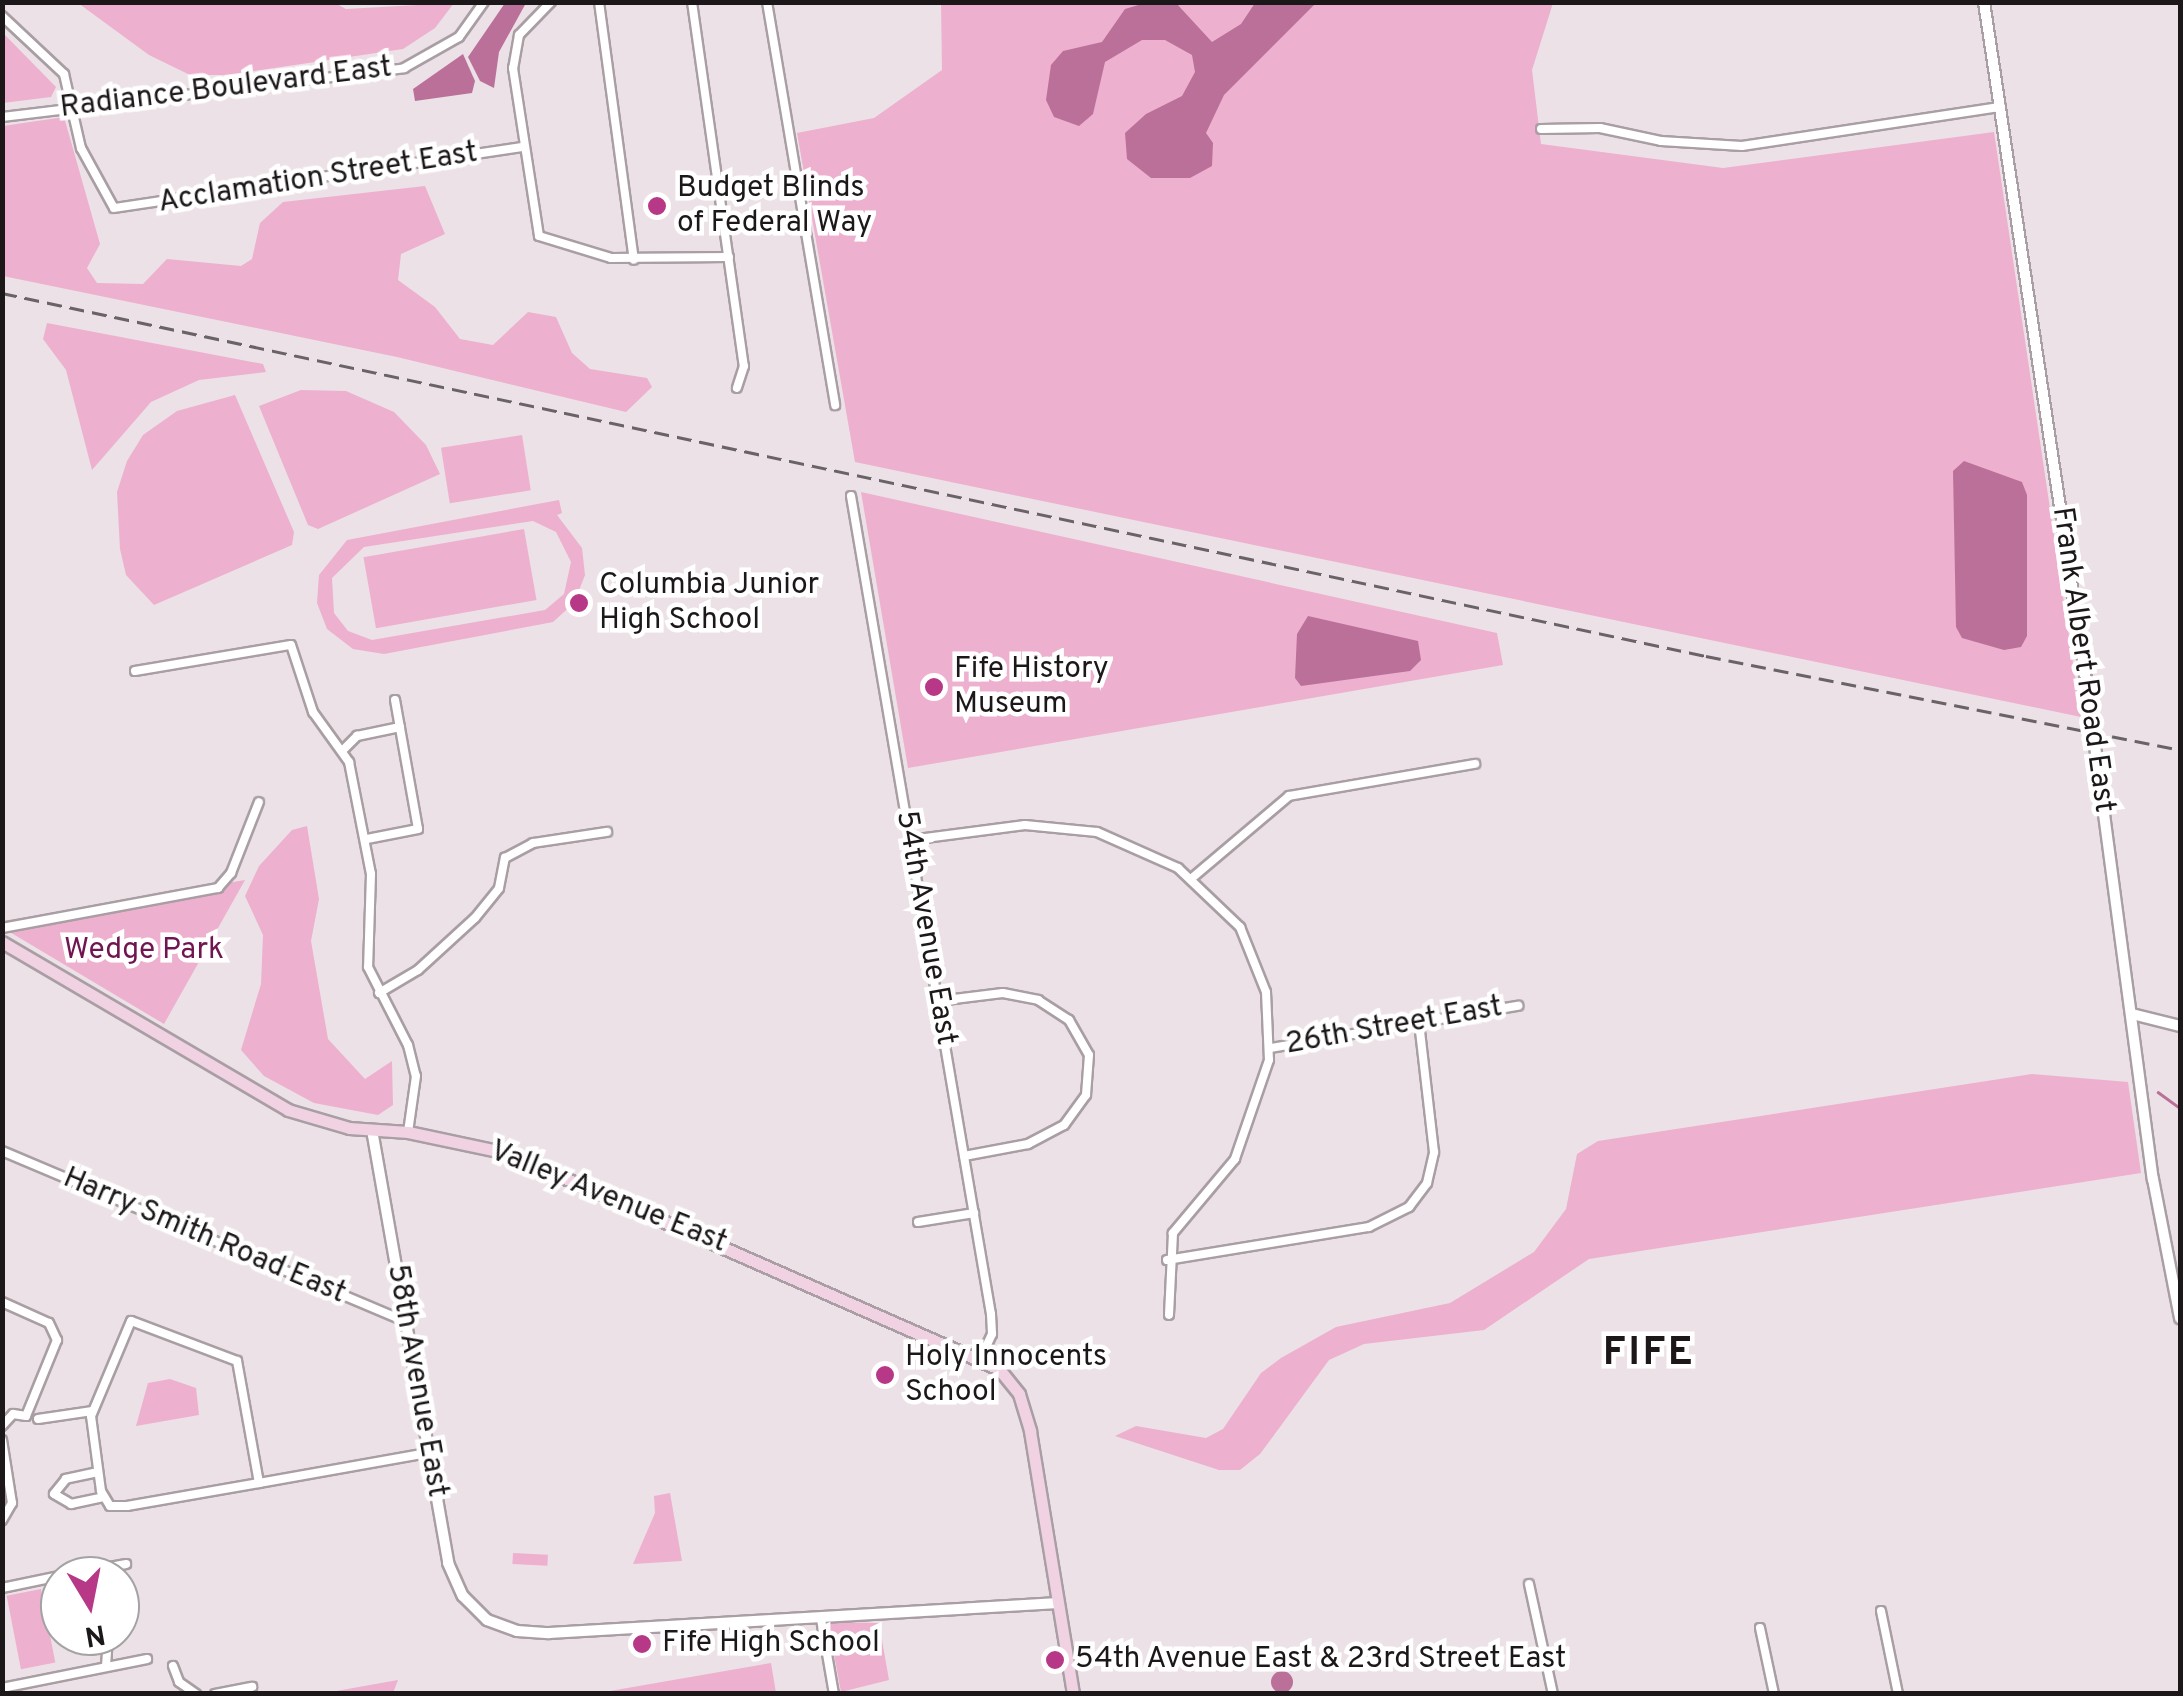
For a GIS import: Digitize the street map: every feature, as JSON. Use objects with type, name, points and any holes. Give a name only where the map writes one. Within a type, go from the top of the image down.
[{"type":"main road","name":"Valley Avenue East","points":[[2,942],[288,1110],[523,1159],[999,1369],[1027,1418],[1058,1603]]},
{"type":"main road","points":[[1058,1603],[1073,1694]]},
{"type":"street","name":"Radiance Boulevard East","points":[[2,116],[404,68],[460,36],[484,2]]},
{"type":"street","points":[[551,2],[520,34],[512,68],[539,236],[634,260],[729,257]]},
{"type":"street","points":[[599,2],[634,260]]},
{"type":"street","points":[[692,2],[744,366],[738,388]]},
{"type":"street","points":[[766,2],[836,405]]},
{"type":"street","name":"Frank Albert Road East","points":[[1984,2],[2087,686],[2160,1227],[2180,1318]]},
{"type":"street","points":[[2,16],[64,74],[74,106]]},
{"type":"street","name":"Acclamation Street East","points":[[74,106],[81,148],[114,208],[522,147]]},
{"type":"street","points":[[1541,129],[1600,128],[1690,144],[1742,146],[2001,107]]},
{"type":"street","name":"54th Avenue East","points":[[851,496],[992,1324],[981,1358]]},
{"type":"street","points":[[135,670],[291,645],[312,712],[344,750],[367,838],[367,961],[412,1060],[408,1132]]},
{"type":"street","points":[[168,666],[169,680]]},
{"type":"street","points":[[367,838],[418,829],[395,700]]},
{"type":"street","points":[[344,750],[357,736],[400,727]]},
{"type":"street","points":[[1192,878],[1290,796],[1474,764]]},
{"type":"street","points":[[2,928],[218,888],[231,873],[259,802]]},
{"type":"street","points":[[910,840],[1060,826],[1130,844],[1192,878],[1231,915],[1254,955],[1269,1007],[1271,1048],[1240,1149],[1178,1225],[1167,1260],[1170,1315]]},
{"type":"street","points":[[379,993],[418,970],[475,918],[498,888],[505,858],[532,843],[607,832]]},
{"type":"street","points":[[938,1001],[1003,993],[1038,1000],[1069,1020],[1089,1055],[1089,1087],[1064,1125],[1028,1144],[964,1156]]},
{"type":"street","name":"26th Street East","points":[[1271,1048],[1518,1006]]},
{"type":"street","points":[[2132,1014],[2180,1026]]},
{"type":"street","points":[[1167,1260],[1369,1227],[1409,1207],[1426,1183],[1434,1152],[1419,1023]]},
{"type":"street","name":"58th Avenue East","points":[[372,1130],[452,1575],[487,1620],[517,1631],[549,1632],[821,1619]]},
{"type":"street","name":"Harry Smith Road East","points":[[2,1152],[406,1322]]},
{"type":"street","points":[[918,1222],[974,1213]]},
{"type":"street","points":[[2,1302],[50,1324],[57,1340],[26,1416],[13,1414],[2,1426]]},
{"type":"street","points":[[260,1483],[241,1371],[225,1354],[133,1320],[92,1411],[103,1497],[112,1506],[128,1506],[260,1483],[428,1453]]},
{"type":"street","points":[[38,1418],[92,1411]]},
{"type":"street","points":[[2,1440],[12,1503],[2,1520]]},
{"type":"street","points":[[98,1472],[61,1482],[55,1496],[71,1504],[103,1497]]},
{"type":"street","points":[[2,1588],[40,1580]]},
{"type":"street","points":[[1528,1584],[1553,1694]]},
{"type":"street","points":[[834,1694],[821,1619],[1058,1603]]},
{"type":"street","points":[[1881,1611],[1898,1694]]},
{"type":"street","points":[[1760,1628],[1774,1694]]},
{"type":"street","points":[[106,1666],[107,1656]]},
{"type":"street","points":[[2,1688],[146,1658]]},
{"type":"street","points":[[173,1666],[178,1682],[196,1694]]},
{"type":"street","points":[[214,1694],[252,1687]]},
{"type":"green space","points":[[333,2],[346,9],[454,3],[435,28],[403,49],[227,75],[190,75],[149,55],[78,3]]},
{"type":"green space","points":[[941,2],[1553,3],[1532,70],[1541,144],[1723,168],[1994,132],[2081,717],[855,462],[797,133],[874,118],[942,70]]},
{"type":"green space","points":[[2,32],[56,87],[51,97],[3,103]]},
{"type":"green space","points":[[64,117],[100,244],[87,268],[97,283],[143,284],[167,259],[241,266],[252,259],[260,223],[283,202],[425,186],[445,234],[401,254],[398,280],[435,307],[460,339],[493,345],[528,312],[556,317],[572,353],[590,369],[647,378],[652,387],[626,412],[397,357],[3,276],[3,126]]},
{"type":"green space","points":[[47,323],[263,364],[266,372],[199,380],[151,402],[92,470],[66,370],[43,339]]},
{"type":"green space","points":[[301,390],[346,391],[394,412],[426,445],[440,474],[318,529],[308,525],[259,406]]},
{"type":"green space","points":[[235,395],[294,532],[292,545],[154,605],[126,575],[120,549],[117,492],[127,461],[143,435],[177,411]]},
{"type":"green space","points":[[522,435],[531,490],[450,503],[441,448]]},
{"type":"green space","points":[[861,492],[1497,633],[1503,665],[908,768]]},
{"type":"green space","points":[[559,500],[562,513],[557,515],[582,548],[585,575],[574,603],[553,622],[384,654],[353,649],[327,629],[317,603],[319,575],[347,540]],"holes":[[[533,521],[556,532],[571,562],[564,594],[545,610],[372,640],[348,631],[334,613],[332,578],[364,547]]]},
{"type":"green space","points":[[524,529],[537,600],[376,628],[363,557]]},
{"type":"green space","points":[[307,826],[319,899],[311,941],[328,1039],[365,1079],[392,1061],[393,1105],[378,1115],[314,1103],[264,1076],[241,1050],[261,984],[263,935],[245,896],[259,866],[292,830]]},
{"type":"green space","name":"Wedge Park","points":[[245,880],[164,1024],[3,928],[3,921]]},
{"type":"green space","points":[[2032,1074],[2128,1082],[2141,1173],[1589,1259],[1484,1330],[1364,1344],[1329,1360],[1260,1454],[1240,1470],[1219,1470],[1115,1436],[1136,1426],[1206,1438],[1223,1429],[1261,1373],[1281,1358],[1336,1327],[1450,1303],[1534,1252],[1566,1209],[1577,1154],[1598,1141]]},
{"type":"green space","points":[[170,1379],[196,1388],[199,1415],[136,1426],[148,1383]]},
{"type":"green space","points":[[670,1493],[682,1561],[633,1564],[655,1513],[654,1496]]},
{"type":"green space","points":[[513,1553],[548,1555],[547,1566],[512,1564]]},
{"type":"green space","points":[[40,1589],[40,1656],[54,1656],[55,1663],[21,1669],[7,1596]]},
{"type":"green space","points":[[828,1622],[879,1623],[889,1680],[841,1692]]},
{"type":"green space","points":[[771,1663],[776,1693],[610,1693],[610,1691]]},
{"type":"green space","points":[[398,1680],[393,1693],[325,1693]]},
{"type":"shaded area","points":[[505,3],[526,3],[499,52],[494,88],[480,81],[468,57]]},
{"type":"shaded area","points":[[1145,3],[1176,3],[1212,42],[1241,24],[1255,3],[1316,3],[1224,95],[1206,133],[1213,143],[1212,166],[1190,178],[1151,178],[1127,159],[1125,133],[1146,114],[1182,96],[1195,72],[1192,55],[1165,40],[1142,40],[1105,62],[1093,114],[1079,126],[1054,117],[1046,100],[1051,65],[1063,51],[1102,42],[1125,9]]},
{"type":"shaded area","points":[[463,54],[475,81],[472,93],[415,101],[413,89]]},
{"type":"shaded area","points":[[1964,461],[2022,482],[2027,495],[2027,636],[2021,647],[2004,650],[1962,638],[1956,627],[1953,471]]},
{"type":"shaded area","points":[[1308,616],[1418,641],[1421,660],[1410,671],[1301,686],[1295,678],[1297,634]]},
{"type":"shaded area","points":[[1282,1671],[1290,1674],[1290,1690],[1282,1693],[1274,1690],[1271,1682],[1274,1674]]},
{"type":"waterway","points":[[2158,1092],[2180,1108]]},
{"type":"railway","points":[[2,293],[1706,656],[2180,750]]},
{"type":"place","name":"Budget Blinds of Federal Way","points":[[657,206]]},
{"type":"place","name":"Columbia Junior High School","points":[[579,603]]},
{"type":"place","name":"Fife History Museum","points":[[934,687]]},
{"type":"place","name":"Holy Innocents School","points":[[885,1375]]},
{"type":"place","name":"Fife High School","points":[[642,1644]]},
{"type":"place","name":"54th Avenue East & 23rd Street East","points":[[1055,1660]]},
{"type":"district","name":"FIFE","points":[[1649,1354]]}]
